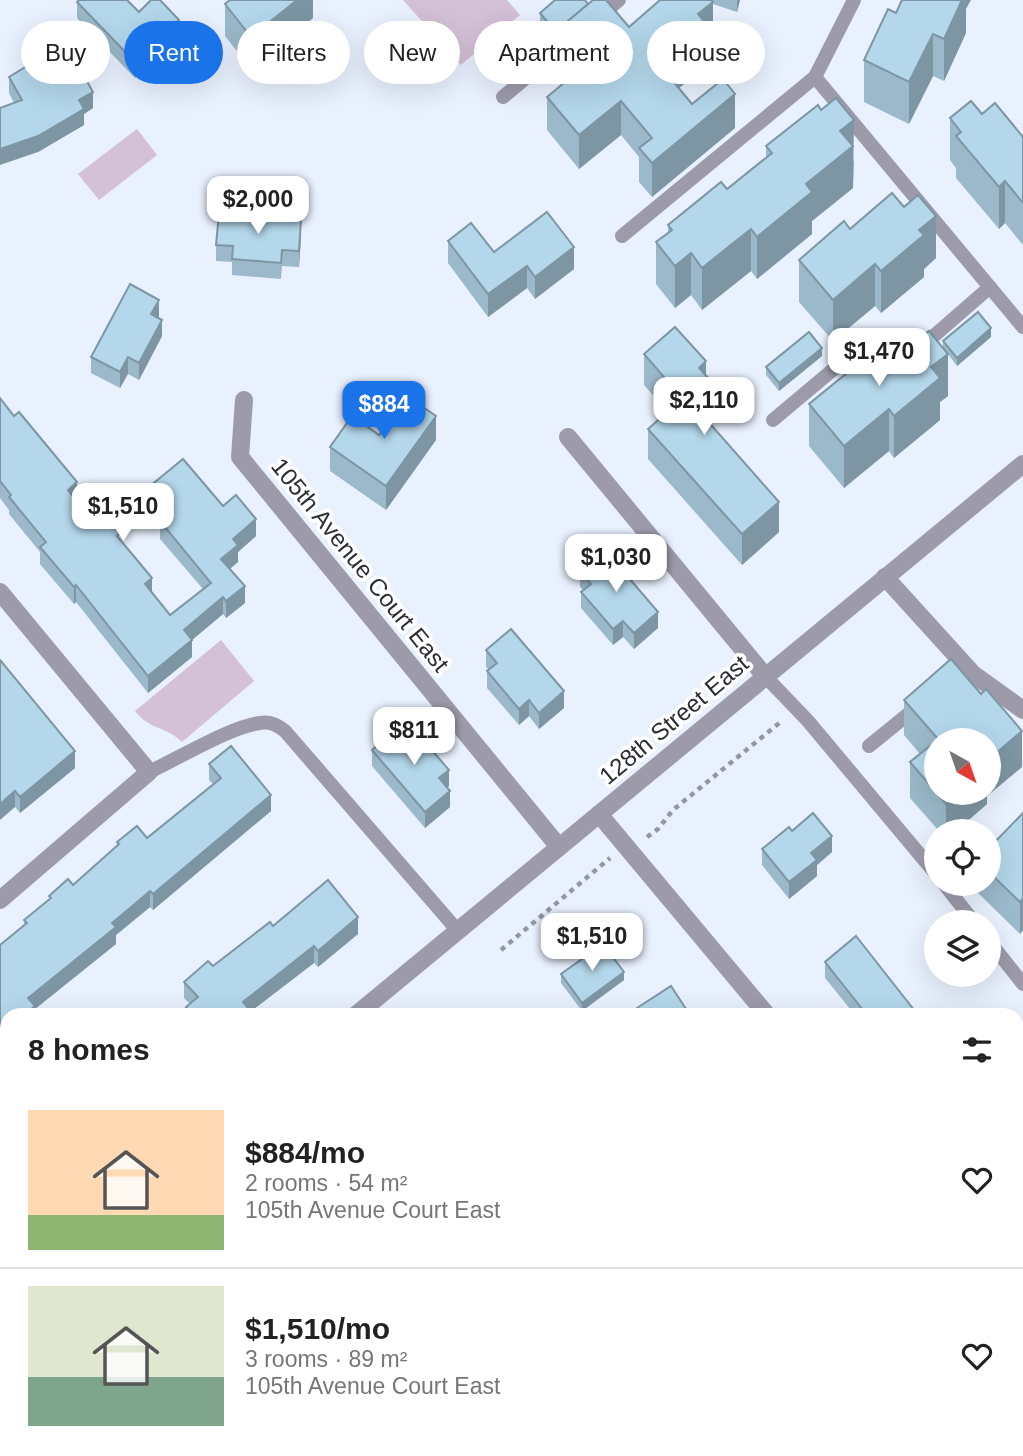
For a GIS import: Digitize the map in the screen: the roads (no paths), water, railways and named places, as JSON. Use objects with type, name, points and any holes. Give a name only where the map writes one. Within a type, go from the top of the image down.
[{"type":"street","name":"105th Avenue Court East","points":[[244,400],[240,457],[559,847]]},
{"type":"street","points":[[568,437],[765,676]]},
{"type":"street","name":"128th Street East","points":[[364,1008],[1023,464]]},
{"type":"street","points":[[885,577],[962,671],[1023,710]]},
{"type":"street","points":[[0,592],[149,772],[0,900]]},
{"type":"street","points":[[599,814],[761,1008]]},
{"type":"lane","points":[[503,97],[619,0]]},
{"type":"lane","points":[[622,236],[815,77],[854,0]]},
{"type":"lane","points":[[815,77],[1023,327]]},
{"type":"lane","points":[[773,420],[835,368],[906,355],[922,347],[990,287]]},
{"type":"lane","points":[[765,676],[808,721],[924,860]]},
{"type":"lane","points":[[869,746],[928,699]]},
{"type":"lane","points":[[149,772],[241,728],[273,723],[285,731],[457,931]]},
{"type":"lane","points":[[953,896],[965,910]]},
{"type":"lane","points":[[1001,956],[1023,984]]}]
